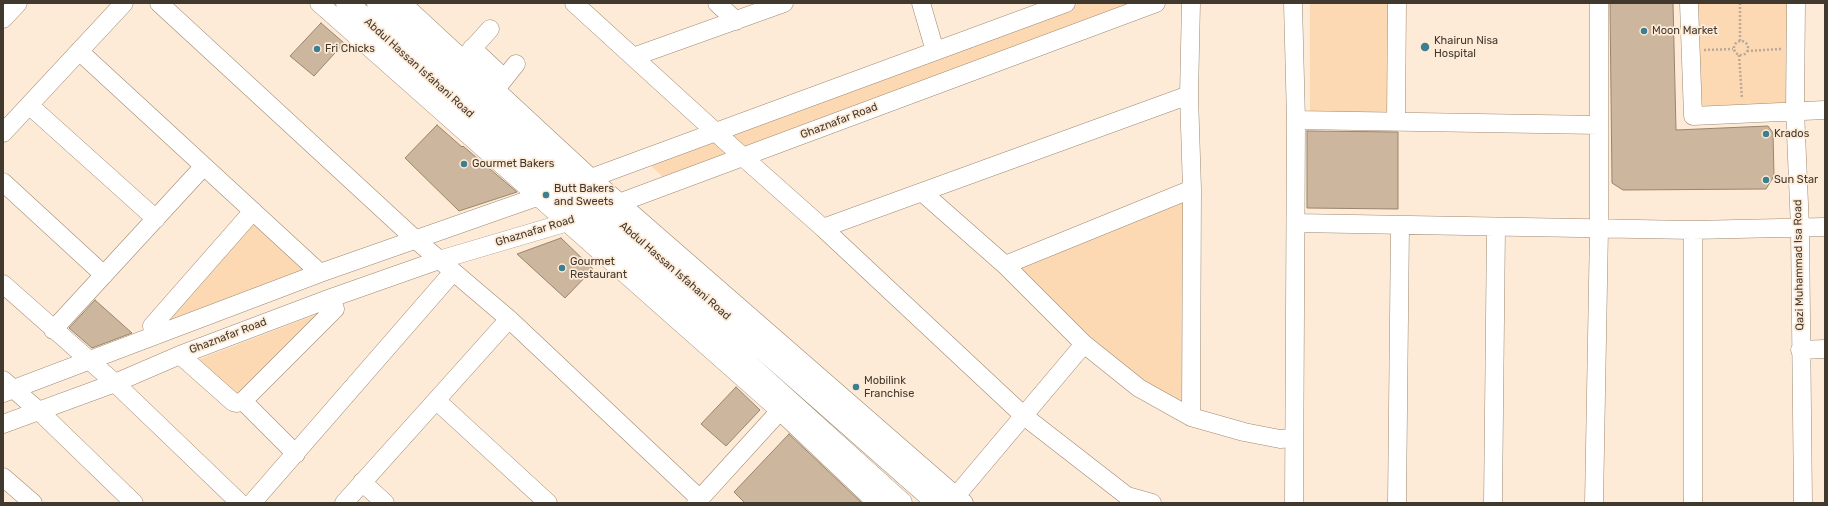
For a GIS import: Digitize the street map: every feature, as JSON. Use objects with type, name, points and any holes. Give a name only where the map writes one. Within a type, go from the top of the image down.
[{"type":"main road","name":"Abdul Hassan Isfahani Road","points":[[347,3],[547,194],[784,406],[901,503]]},
{"type":"main road","name":"Abdul Hassan Isfahani Road","points":[[378,3],[463,59],[495,89],[584,181],[952,501]]},
{"type":"street","points":[[3,19],[18,3]]},
{"type":"street","points":[[3,133],[124,3]]},
{"type":"street","points":[[159,3],[416,240],[509,319],[698,501],[784,406],[877,503]]},
{"type":"street","points":[[319,3],[547,194]]},
{"type":"street","points":[[402,3],[495,89],[516,64]]},
{"type":"street","points":[[574,3],[743,158],[823,228],[1024,416],[1127,496],[1152,503]]},
{"type":"street","points":[[717,3],[736,20]]},
{"type":"street","points":[[633,57],[784,3]]},
{"type":"street","points":[[921,3],[935,51]]},
{"type":"street","points":[[7,388],[154,336],[320,273],[584,181],[1066,3]]},
{"type":"street","name":"Ghaznafar Road","points":[[3,424],[115,383],[180,355],[331,298],[439,260],[575,219],[743,158],[1156,3]]},
{"type":"street","points":[[1191,3],[1189,95],[1192,189],[1192,417]]},
{"type":"street","points":[[1294,3],[1296,120],[1293,438],[1294,503]]},
{"type":"street","points":[[1396,122],[1397,3]]},
{"type":"street","points":[[1594,503],[1599,229],[1599,3]]},
{"type":"street","points":[[1689,3],[1693,116],[1795,110],[1825,110]]},
{"type":"street","name":"Qazi Muhammad Isa Road","points":[[1796,3],[1795,110],[1800,228],[1800,350],[1803,503]]},
{"type":"street","points":[[463,59],[490,29]]},
{"type":"street","points":[[79,51],[320,273]]},
{"type":"street","points":[[823,228],[1189,95]]},
{"type":"street","points":[[29,105],[156,219]]},
{"type":"street","points":[[1296,120],[1599,126]]},
{"type":"street","points":[[53,330],[204,166]]},
{"type":"street","points":[[3,182],[104,275]]},
{"type":"street","points":[[1005,265],[1192,189]]},
{"type":"street","points":[[922,192],[1005,265],[1084,344],[1139,388],[1192,417],[1244,432],[1280,439],[1293,438]]},
{"type":"street","points":[[154,336],[152,326],[253,211]]},
{"type":"street","points":[[1296,223],[1693,230],[1825,227]]},
{"type":"street","points":[[1397,503],[1400,225]]},
{"type":"street","points":[[1493,503],[1496,227]]},
{"type":"street","points":[[1693,230],[1693,503]]},
{"type":"street","points":[[252,503],[453,272]]},
{"type":"street","points":[[3,284],[53,330],[115,383],[240,503]]},
{"type":"street","points":[[180,355],[233,402],[238,403],[243,401],[335,309],[331,298]]},
{"type":"street","points":[[344,503],[509,319]]},
{"type":"street","points":[[952,501],[1084,344]]},
{"type":"street","points":[[1800,350],[1825,349]]},
{"type":"street","points":[[7,388],[39,411],[130,502]]},
{"type":"street","points":[[243,401],[296,454]]},
{"type":"street","points":[[437,401],[548,503]]},
{"type":"street","points":[[3,477],[33,503]]},
{"type":"street","points":[[362,482],[385,503]]},
{"type":"path","points":[[1740,3],[1740,41]]},
{"type":"path","points":[[1733,49],[1734,44],[1740,41]]},
{"type":"path","points":[[1740,41],[1746,44],[1747,51]]},
{"type":"path","points":[[1703,50],[1733,49]]},
{"type":"path","points":[[1733,49],[1735,53],[1739,55]]},
{"type":"path","points":[[1739,55],[1744,54],[1747,51],[1783,49]]},
{"type":"path","points":[[1739,55],[1742,106]]},
{"type":"shaded area","points":[[1066,3],[1150,3],[670,184],[644,159]]},
{"type":"shaded area","points":[[1310,3],[1391,3],[1390,112],[1310,112]]},
{"type":"shaded area","points":[[1695,3],[1790,3],[1791,104],[1697,109]]},
{"type":"shaded area","points":[[1192,189],[1191,417],[1139,388],[1005,265]]},
{"type":"shaded area","points":[[251,217],[306,271],[174,323],[160,322]]},
{"type":"shaded area","points":[[333,308],[236,399],[192,362]]},
{"type":"building","points":[[1610,3],[1673,3],[1676,130],[1768,126],[1773,133],[1774,176],[1766,189],[1623,190],[1612,183]]},
{"type":"building","name":"Fri Chicks","points":[[321,23],[344,43],[314,76],[290,56]]},
{"type":"building","name":"Gourmet Bakers","points":[[437,125],[517,192],[459,211],[405,158]]},
{"type":"building","points":[[1307,131],[1398,132],[1398,209],[1307,208]]},
{"type":"building","name":"Gourmet Restaurant","points":[[561,238],[593,269],[565,298],[517,254]]},
{"type":"building","points":[[95,300],[132,333],[92,348],[69,328]]},
{"type":"building","points":[[736,387],[760,410],[726,446],[701,424]]},
{"type":"building","points":[[789,434],[862,503],[745,503],[734,492]]},
{"type":"place","name":"Moon Market","points":[[1644,31]]},
{"type":"place","name":"Khairun Nisa Hospital","points":[[1425,47]]},
{"type":"place","name":"Fri Chicks","points":[[317,49]]},
{"type":"place","name":"Krados","points":[[1766,134]]},
{"type":"place","name":"Gourmet Bakers","points":[[464,164]]},
{"type":"place","name":"Sun Star","points":[[1766,180]]},
{"type":"place","name":"Butt Bakers and Sweets","points":[[546,195]]},
{"type":"place","name":"Gourmet Restaurant","points":[[562,268]]},
{"type":"place","name":"Mobilink Franchise","points":[[856,387]]}]
